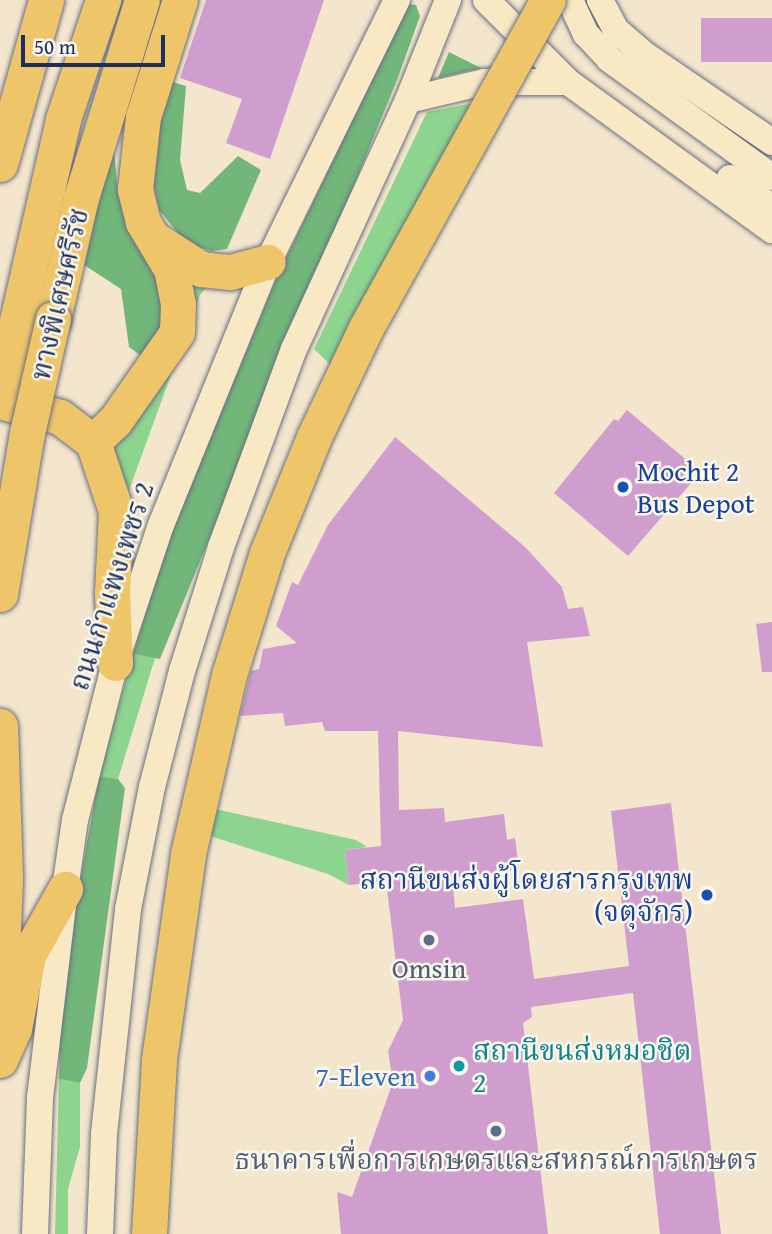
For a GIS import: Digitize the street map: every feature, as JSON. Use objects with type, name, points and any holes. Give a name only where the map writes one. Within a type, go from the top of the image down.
[{"type":"highway","points":[[0,163],[46,0]]},
{"type":"highway","name":"ทางพิเศษศรีรัช","points":[[0,395],[63,120],[103,0]]},
{"type":"highway","name":"ทางพิเศษศรีรัช","points":[[0,594],[27,433],[81,198],[142,0]]},
{"type":"highway","points":[[93,442],[115,421],[177,332],[178,304],[171,269],[143,222],[135,189],[143,117],[180,0]]},
{"type":"highway","points":[[149,1234],[159,1059],[188,854],[229,675],[267,553],[314,436],[366,328],[548,0]]},
{"type":"highway","points":[[0,295],[63,120]]},
{"type":"highway","points":[[156,240],[201,269],[229,272],[268,262]]},
{"type":"highway","points":[[0,401],[60,417],[93,442],[116,511],[112,593],[115,663]]},
{"type":"highway","points":[[0,726],[5,879],[0,1005]]},
{"type":"highway","points":[[0,1059],[13,1028],[28,956],[65,889]]},
{"type":"main road","name":"ถนนกำแพงเพชร 2","points":[[35,1234],[40,1098],[65,889],[75,820],[115,663],[160,525],[268,262],[397,0]]},
{"type":"main road","points":[[100,1234],[116,999],[128,909],[163,740],[221,547],[294,349],[408,100],[448,0]]},
{"type":"main road","points":[[486,0],[568,82],[772,230]]},
{"type":"main road","points":[[570,0],[586,34],[609,59],[772,177]]},
{"type":"main road","points":[[600,0],[616,30],[645,55],[772,142]]},
{"type":"main road","points":[[408,100],[485,82],[568,82]]},
{"type":"main road","points":[[629,127],[691,153],[772,207]]},
{"type":"green space","points":[[408,4],[416,5],[420,16],[397,80],[160,659],[133,654],[167,542],[276,279]]},
{"type":"green space","points":[[449,52],[481,68],[438,78]]},
{"type":"green space","points":[[169,81],[186,86],[180,160],[187,190],[200,193],[238,156],[261,170],[227,249],[212,251],[186,243],[159,210],[149,163]]},
{"type":"green space","points":[[474,103],[334,368],[314,349],[427,112]]},
{"type":"green space","points":[[113,140],[118,192],[153,260],[165,321],[148,361],[129,347],[121,289],[81,263]]},
{"type":"green space","points":[[180,274],[208,285],[200,295],[128,493],[108,445]]},
{"type":"green space","points":[[133,654],[155,658],[118,779],[99,776]]},
{"type":"green space","points":[[99,776],[118,779],[125,788],[87,1068],[80,1083],[59,1079],[60,1037],[69,942]]},
{"type":"green space","points":[[206,807],[356,840],[367,847],[345,850],[349,885],[328,874],[198,832]]},
{"type":"green space","points":[[59,1079],[80,1083],[80,1147],[68,1189],[68,1234],[55,1234]]},
{"type":"building","points":[[206,0],[324,0],[270,159],[226,143],[242,99],[180,78]]},
{"type":"building","points":[[701,18],[772,18],[772,62],[701,62]]},
{"type":"building","name":"Mochit 2 Bus Depot","points":[[627,410],[696,468],[688,477],[692,482],[628,556],[554,493],[614,419],[618,421]]},
{"type":"building","points":[[395,437],[525,547],[562,587],[568,609],[583,607],[590,636],[527,642],[543,747],[398,731],[399,810],[444,808],[445,822],[504,814],[507,840],[515,838],[519,869],[452,878],[455,908],[523,899],[534,979],[629,966],[611,811],[671,803],[721,1234],[660,1234],[633,993],[531,1007],[532,1017],[523,1023],[548,1234],[341,1234],[337,1192],[352,1197],[393,1082],[388,1051],[403,1020],[386,881],[349,885],[345,850],[381,846],[378,731],[325,731],[322,722],[285,726],[283,713],[240,716],[251,671],[259,669],[263,649],[297,643],[276,626],[292,582],[298,585],[328,525]]},
{"type":"building","points":[[772,622],[772,672],[762,672],[756,624]]},
{"type":"place","name":"Mochit 2 Bus Depot","points":[[623,487]]},
{"type":"place","name":"สถานีขนส่งผู้โดยสารกรุงเทพ (จตุจักร)","points":[[707,895]]},
{"type":"place","name":"Omsin","points":[[429,940]]},
{"type":"place","name":"สถานีขนส่งหมอชิต 2","points":[[459,1066]]},
{"type":"place","name":"7-Eleven","points":[[430,1076]]},
{"type":"place","name":"ธนาคารเพื่อการเกษตรและสหกรณ์การเกษตร","points":[[496,1131]]}]
